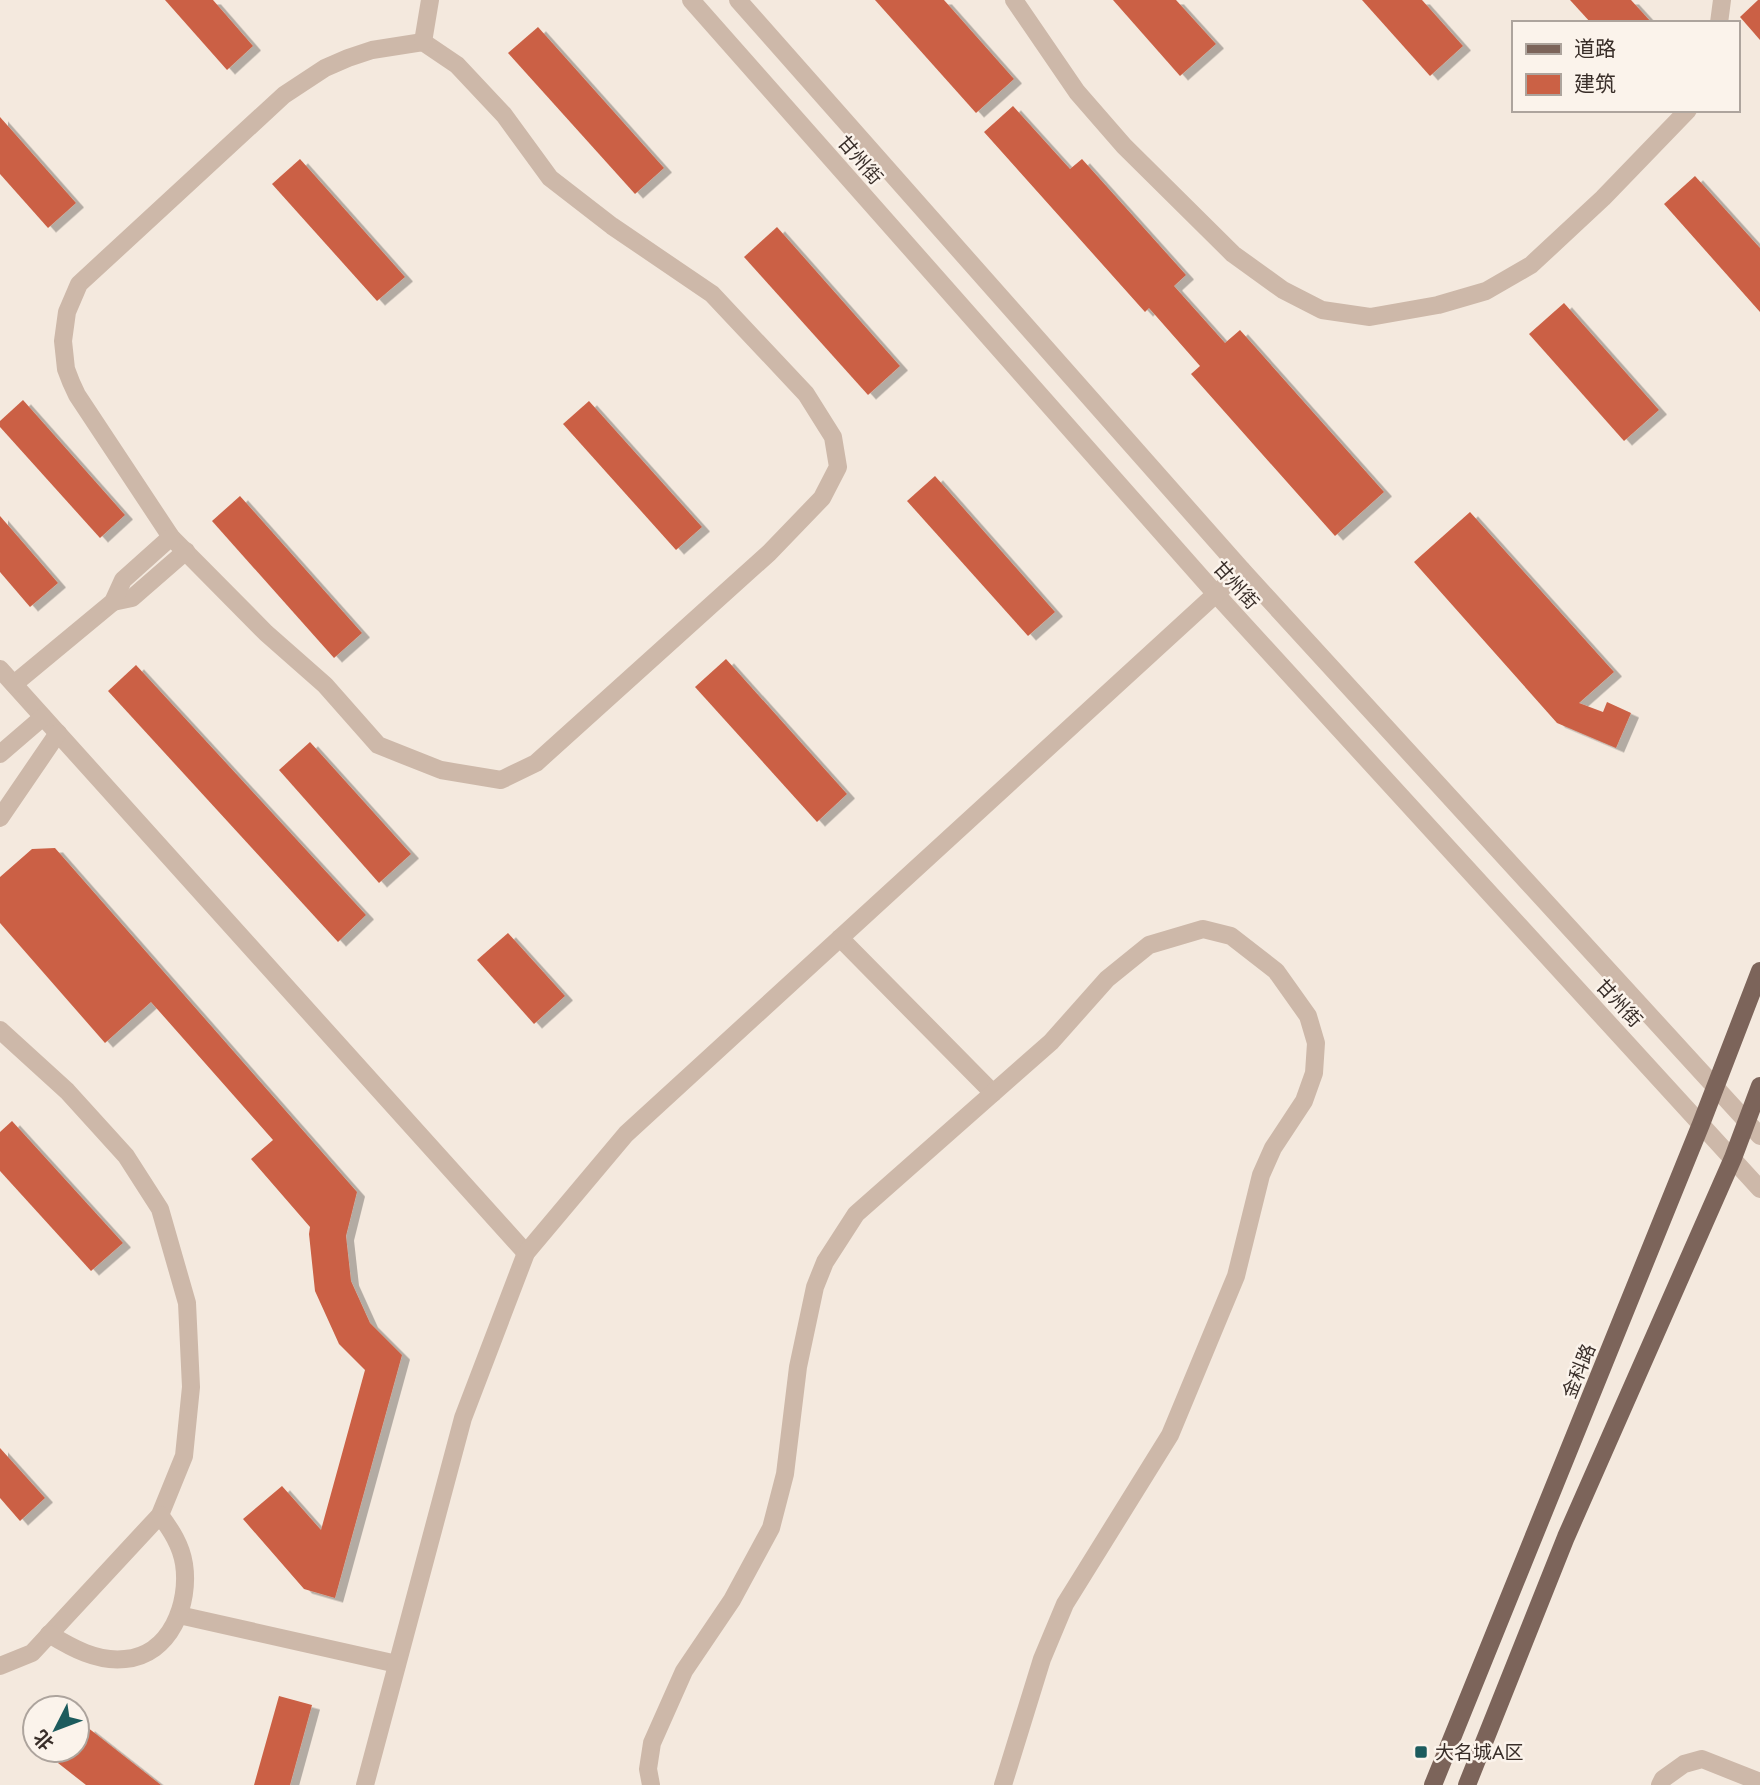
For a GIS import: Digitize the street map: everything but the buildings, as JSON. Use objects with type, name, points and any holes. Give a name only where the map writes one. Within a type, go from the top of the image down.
[{"type":"main road","name":"金科路","points":[[1433,1785],[1702,1124],[1760,971]]},
{"type":"main road","points":[[1467,1785],[1566,1537],[1732,1158],[1760,1086]]},
{"type":"street","points":[[423,42],[429,0]]},
{"type":"street","name":"甘州街","points":[[691,0],[1215,593],[1760,1189]]},
{"type":"street","name":"甘州街","points":[[738,0],[1242,570],[1760,1136]]},
{"type":"street","points":[[1014,0],[1077,92],[1124,146],[1233,254],[1283,290],[1321,310],[1370,317],[1438,304],[1486,291],[1531,265],[1603,198],[1686,112]]},
{"type":"street","points":[[1719,21],[1722,0]]},
{"type":"street","points":[[423,42],[457,65],[495,104],[550,178],[612,226],[712,294],[806,394],[833,438],[838,467],[821,498],[769,553],[536,763],[501,780],[442,770],[378,745],[325,685],[266,634],[171,537],[76,395],[66,369],[63,341],[67,312],[79,284],[284,95],[325,68],[348,58],[372,50],[423,42]]},
{"type":"street","points":[[14,684],[113,601],[123,580],[171,537]]},
{"type":"street","points":[[113,601],[132,598],[186,551]]},
{"type":"street","points":[[365,1785],[463,1418],[526,1253],[626,1135],[1242,570]]},
{"type":"street","points":[[0,669],[526,1253]]},
{"type":"street","points":[[0,754],[43,717]]},
{"type":"street","points":[[0,818],[58,733]]},
{"type":"street","points":[[651,1785],[648,1769],[652,1743],[684,1671],[732,1600],[771,1528],[785,1474],[798,1367],[815,1287],[825,1262],[856,1214],[1051,1042],[1107,979],[1149,945],[1203,929],[1231,936],[1276,971],[1308,1016],[1316,1043],[1314,1073],[1304,1101],[1273,1148],[1261,1175],[1236,1276],[1170,1435],[1065,1604],[1042,1659],[1003,1785]]},
{"type":"street","points":[[840,938],[993,1093]]},
{"type":"street","points":[[0,1030],[67,1091],[127,1156],[160,1209],[187,1303],[191,1387],[184,1456],[160,1515],[32,1653],[0,1666]]},
{"type":"street","points":[[49,1634],[70,1647],[97,1657],[125,1659],[143,1654],[159,1645],[171,1632],[179,1615],[185,1589],[184,1563],[175,1537],[160,1515]]},
{"type":"street","points":[[179,1615],[397,1664]]},
{"type":"street","points":[[1660,1785],[1663,1779],[1684,1764],[1702,1759],[1760,1782]]},
{"type":"place","name":"大名城A区","points":[[1421,1752]]}]
